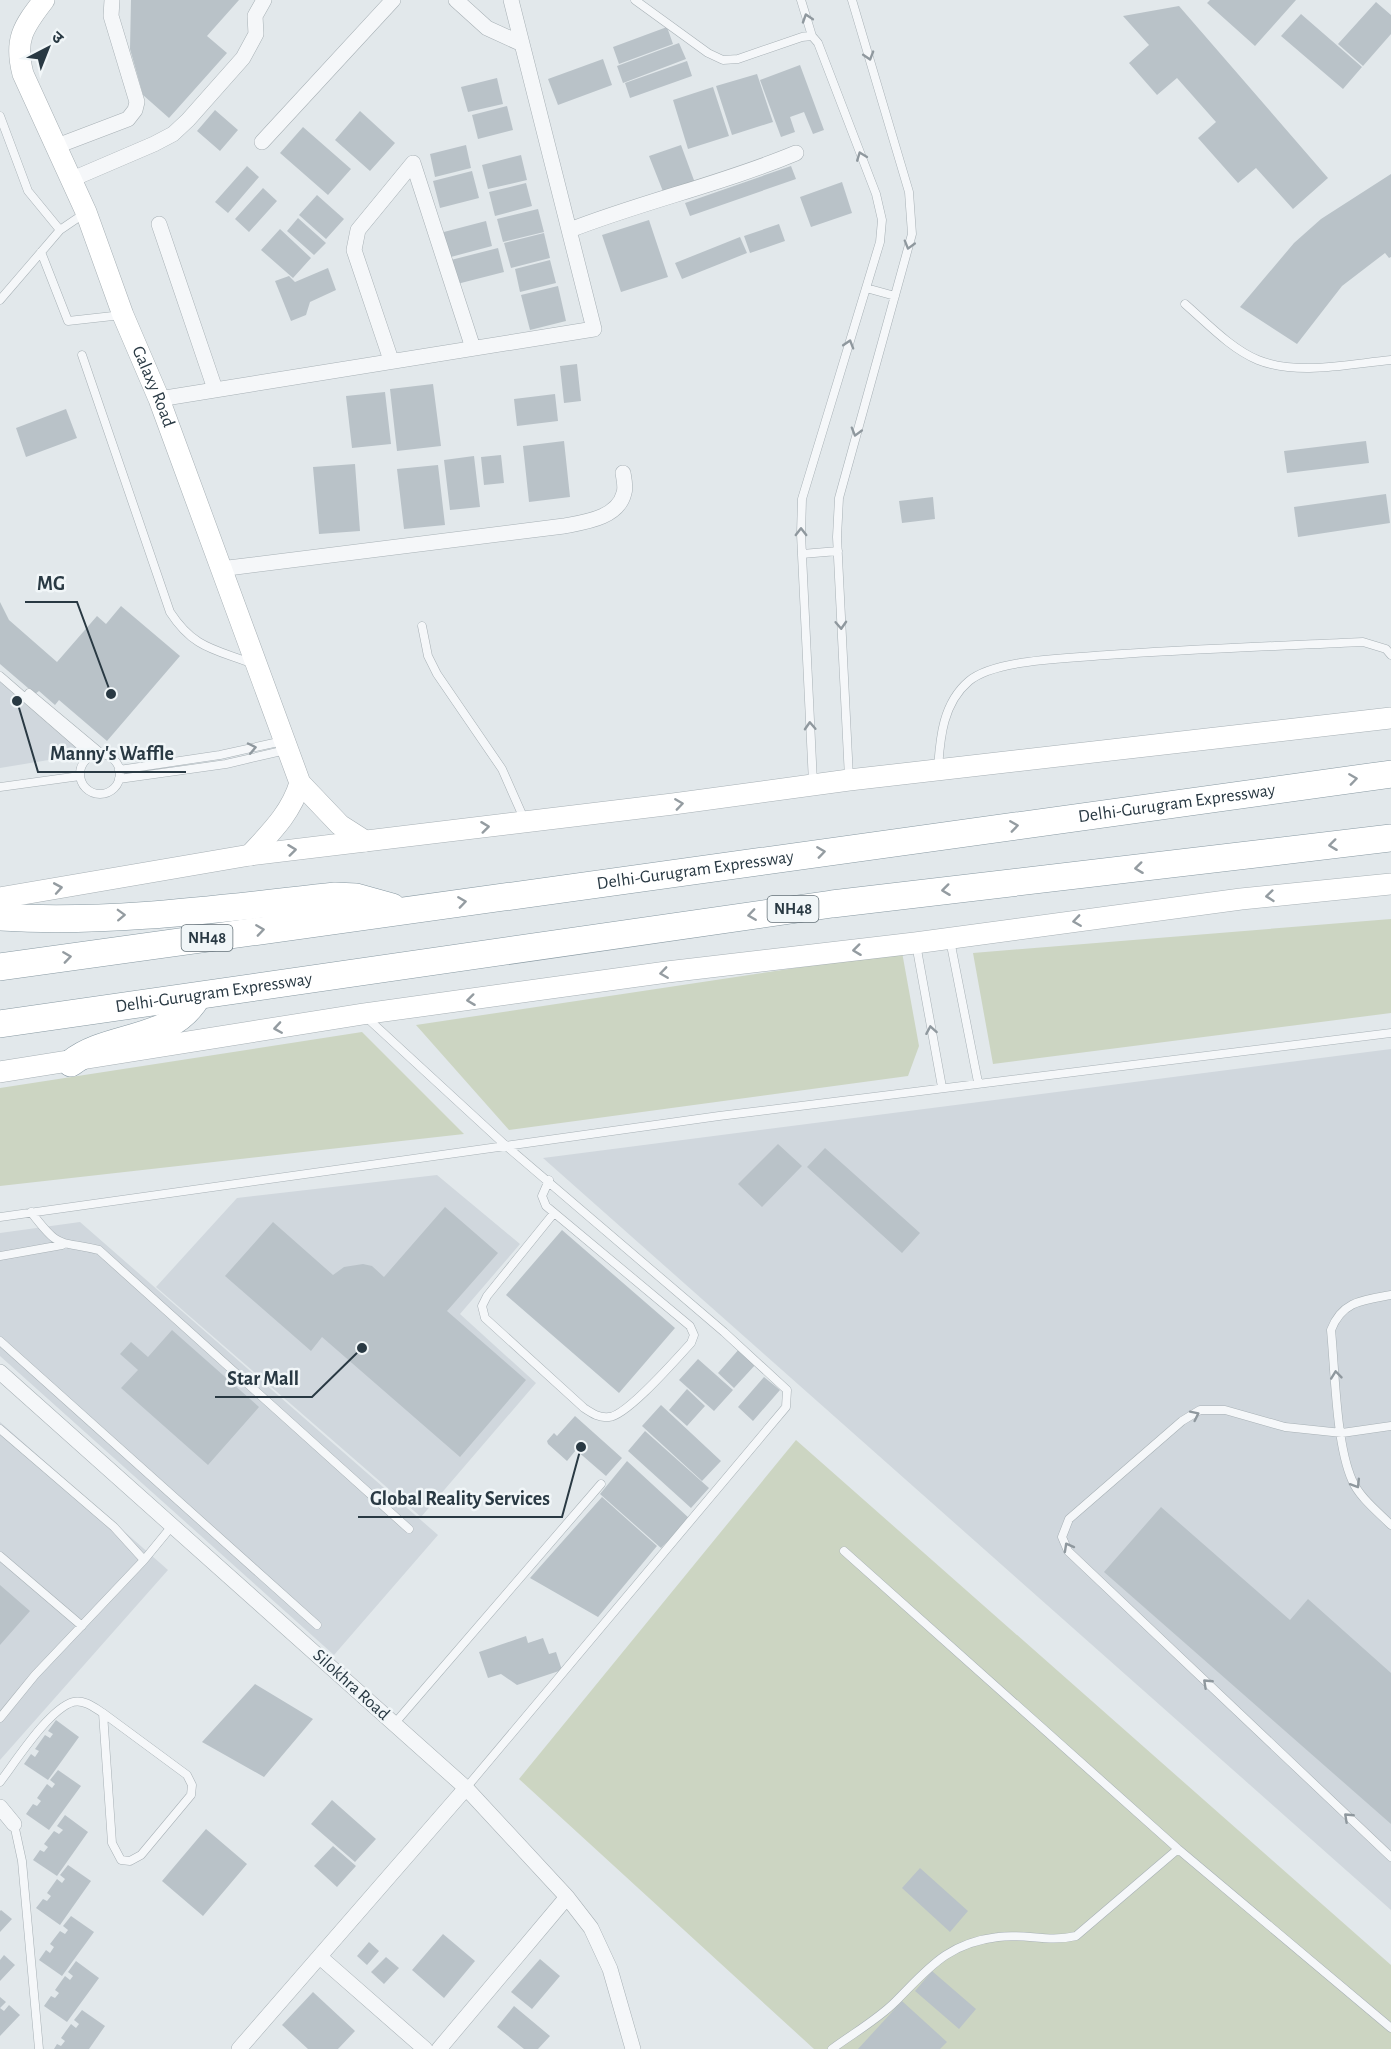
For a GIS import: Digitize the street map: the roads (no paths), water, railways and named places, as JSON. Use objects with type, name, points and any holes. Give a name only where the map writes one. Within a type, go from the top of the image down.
[{"type":"highway","name":"Delhi-Gurugram Expressway","points":[[5,966],[1391,774]]},
{"type":"highway","name":"Delhi-Gurugram Expressway","points":[[9,1023],[832,903],[1391,838]]},
{"type":"highway","points":[[0,917],[35,919],[196,912],[335,896],[356,897],[404,910]]},
{"type":"highway","points":[[70,1063],[86,1051],[165,1028],[189,1011],[197,997]]},
{"type":"main road","name":"Galaxy Road","points":[[44,0],[8,53],[23,74],[86,212],[123,315],[159,399],[300,783],[340,825],[365,841]]},
{"type":"main road","points":[[0,898],[250,855],[849,780],[1391,718]]},
{"type":"main road","points":[[250,855],[284,818],[295,800],[300,783]]},
{"type":"main road","points":[[0,1072],[70,1063],[363,1014],[667,972],[915,943],[1241,899],[1391,884]]},
{"type":"street","points":[[57,146],[128,119],[135,110],[137,102],[111,16],[112,0]]},
{"type":"street","points":[[70,180],[173,134],[188,120],[251,45],[256,34],[255,16],[264,0]]},
{"type":"street","points":[[262,142],[393,0]]},
{"type":"street","points":[[456,0],[488,28],[522,44]]},
{"type":"street","points":[[159,399],[594,329],[511,0]]},
{"type":"street","points":[[570,230],[682,191],[734,177],[796,153]]},
{"type":"street","points":[[391,360],[354,250],[354,240],[358,230],[413,163],[473,348]]},
{"type":"street","points":[[159,224],[215,389]]},
{"type":"street","points":[[220,569],[564,526],[601,518],[615,507],[624,493],[623,473]]},
{"type":"street","name":"Silokhra Road","points":[[0,1372],[466,1788],[567,1897],[591,1928],[610,1969],[633,2049]]},
{"type":"street","points":[[238,2049],[466,1788]]},
{"type":"street","points":[[0,1807],[14,1824]]},
{"type":"street","points":[[439,2049],[567,1897]]},
{"type":"street","points":[[320,1957],[425,2049]]},
{"type":"lane","points":[[635,0],[708,53],[723,60],[738,59],[802,37],[812,36]]},
{"type":"lane","points":[[801,0],[812,36],[818,43],[876,194],[882,220],[880,242],[802,499],[802,554],[813,785]]},
{"type":"lane","points":[[849,780],[838,551],[839,498],[912,234],[909,192],[852,0]]},
{"type":"lane","points":[[0,116],[28,191],[60,230]]},
{"type":"lane","points":[[0,300],[60,230],[86,212]]},
{"type":"lane","points":[[41,252],[68,321],[123,315]]},
{"type":"lane","points":[[866,288],[895,296]]},
{"type":"lane","points":[[1185,304],[1223,337],[1257,360],[1288,368],[1391,360]]},
{"type":"lane","points":[[82,355],[170,612],[180,628],[195,642],[256,665]]},
{"type":"lane","points":[[802,554],[838,551]]},
{"type":"lane","points":[[422,626],[428,656],[437,674],[502,769],[525,822]]},
{"type":"lane","points":[[938,771],[940,738],[954,695],[971,679],[993,670],[1038,660],[1363,642],[1386,649],[1391,655]]},
{"type":"lane","points":[[0,676],[92,756]]},
{"type":"lane","points":[[29,693],[102,754],[114,760],[119,770],[119,779],[111,791],[98,794],[86,788],[80,776],[83,764],[92,756],[102,754]]},
{"type":"lane","points":[[119,770],[286,745]]},
{"type":"lane","points":[[119,779],[226,764],[286,745]]},
{"type":"lane","points":[[0,787],[80,776]]},
{"type":"lane","points":[[950,938],[978,1082]]},
{"type":"lane","points":[[915,943],[942,1088]]},
{"type":"lane","points":[[363,1014],[504,1144],[549,1180],[788,1390],[786,1407],[466,1788]]},
{"type":"lane","points":[[0,1217],[504,1144],[978,1082],[1391,1033]]},
{"type":"lane","points":[[549,1180],[542,1196],[546,1206],[690,1326],[694,1335],[691,1343],[642,1393],[626,1409],[612,1417],[598,1417],[584,1408],[485,1318],[482,1306],[488,1296],[554,1213]]},
{"type":"lane","points":[[31,1212],[50,1236],[62,1245]]},
{"type":"lane","points":[[0,1256],[62,1245],[99,1250],[409,1529]]},
{"type":"lane","points":[[1391,1295],[1352,1304],[1337,1313],[1331,1330],[1343,1452],[1352,1482],[1391,1524]]},
{"type":"lane","points":[[0,1341],[317,1625]]},
{"type":"lane","points":[[1391,1426],[1342,1433],[1285,1427],[1225,1410],[1200,1410],[1182,1421],[1069,1519],[1062,1537],[1068,1551],[1391,1857]]},
{"type":"lane","points":[[0,1428],[114,1527],[144,1560]]},
{"type":"lane","points":[[394,1723],[601,1484]]},
{"type":"lane","points":[[0,1718],[35,1675],[144,1560],[172,1526]]},
{"type":"lane","points":[[844,1551],[1178,1849],[1391,2028]]},
{"type":"lane","points":[[0,1556],[82,1626]]},
{"type":"lane","points":[[0,1782],[57,1711],[75,1702],[88,1703],[104,1713],[187,1775],[192,1785],[191,1795],[141,1855],[130,1861],[121,1860],[112,1843],[104,1713]]},
{"type":"lane","points":[[14,1824],[22,1861],[39,2049]]},
{"type":"lane","points":[[832,2049],[894,2003],[917,1977],[944,1955],[969,1943],[999,1936],[1057,1941],[1076,1936],[1178,1849]]},
{"type":"place","name":"MG","points":[[111,694]]},
{"type":"place","name":"Manny's Waffle","points":[[17,701]]},
{"type":"place","name":"Star Mall","points":[[362,1348]]},
{"type":"place","name":"Global Reality Services","points":[[581,1447]]}]
